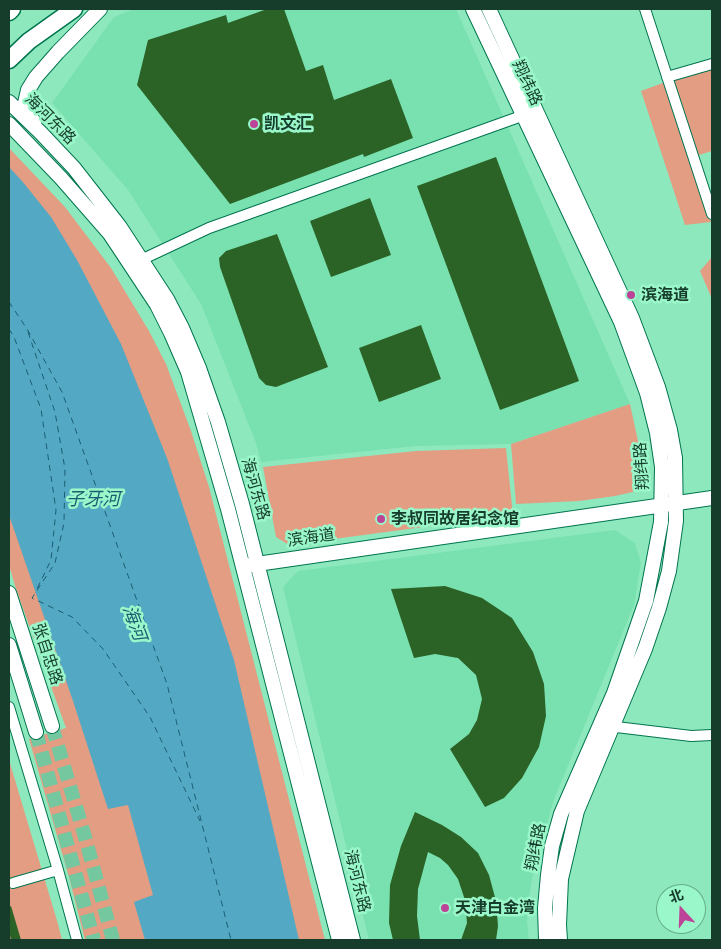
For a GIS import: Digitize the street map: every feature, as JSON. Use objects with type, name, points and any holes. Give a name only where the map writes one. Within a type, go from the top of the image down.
[{"type":"main road","points":[[9,12],[12,9]]},
{"type":"main road","points":[[9,60],[29,41],[74,9]]},
{"type":"street","points":[[41,133],[29,114],[25,103],[28,90],[36,77],[100,9]]},
{"type":"street","points":[[474,11],[490,9]]},
{"type":"street","name":"翔纬路","points":[[490,9],[529,113],[620,322],[639,371],[657,433],[662,467],[661,522],[646,601],[614,693],[606,725],[577,810],[560,886],[558,925],[560,940]]},
{"type":"street","points":[[645,9],[712,214]]},
{"type":"street","name":"翔纬路","points":[[474,11],[529,113],[632,318],[652,368],[672,439],[675,458],[676,521],[669,571],[645,649],[561,814],[552,846],[548,875],[545,908],[546,940]]},
{"type":"street","points":[[9,54],[29,41]]},
{"type":"street","points":[[667,77],[712,64]]},
{"type":"street","name":"海河东路","points":[[9,102],[41,133],[80,176],[143,259],[171,306],[199,368],[218,422],[258,564],[354,940]]},
{"type":"street","points":[[143,259],[209,228],[529,113]]},
{"type":"street","name":"海河东路","points":[[9,124],[61,178],[110,234],[135,270],[160,312],[188,372],[228,509],[339,940]]},
{"type":"street","name":"滨海道","points":[[242,566],[712,498]]},
{"type":"street","name":"张自忠路","points":[[9,593],[52,726]]},
{"type":"street","name":"张自忠路","points":[[9,645],[36,732]]},
{"type":"street","points":[[9,707],[77,940]]},
{"type":"street","points":[[606,725],[691,736],[712,735]]},
{"type":"street","points":[[13,883],[58,870]]},
{"type":"shaded area","points":[[134,9],[456,9],[630,404],[511,444],[416,446],[261,462],[256,443],[201,304],[128,190],[52,103],[114,17]]},
{"type":"shaded area","points":[[712,65],[712,151],[689,158],[711,222],[685,225],[641,91]]},
{"type":"shaded area","name":"子牙河","points":[[9,148],[65,207],[111,268],[149,331],[166,364],[209,487],[325,940],[85,940],[29,739],[66,728],[9,565]]},
{"type":"shaded area","points":[[712,257],[712,299],[700,271]]},
{"type":"shaded area","points":[[630,404],[646,478],[633,492],[579,501],[516,504],[511,444]]},
{"type":"shaded area","name":"李叔同故居纪念馆","points":[[506,448],[513,515],[289,545],[276,537],[263,467],[416,451]]},
{"type":"shaded area","points":[[615,530],[635,543],[641,563],[634,605],[553,802],[532,879],[527,922],[529,940],[369,940],[283,587],[298,571]]},
{"type":"shaded area","points":[[9,760],[58,924],[62,940],[9,940]]},
{"type":"water","name":"子牙河","points":[[9,167],[51,217],[77,260],[121,344],[167,458],[234,660],[299,940],[145,940],[134,902],[153,895],[128,805],[108,809],[9,515]]},
{"type":"building","name":"凯文汇","points":[[267,9],[284,9],[306,71],[323,65],[334,100],[391,79],[413,138],[364,157],[363,154],[230,204],[137,85],[148,40],[226,15],[228,23]]},
{"type":"building","points":[[496,157],[579,381],[500,410],[417,186]]},
{"type":"building","points":[[370,198],[391,255],[331,277],[310,221]]},
{"type":"building","points":[[277,234],[328,367],[276,387],[266,385],[259,378],[220,267],[219,258],[226,251]]},
{"type":"building","points":[[421,325],[441,379],[379,402],[359,348]]},
{"type":"building","points":[[445,586],[482,598],[512,618],[533,652],[544,684],[546,716],[539,747],[522,778],[504,798],[485,807],[450,749],[469,734],[477,720],[482,699],[476,675],[458,658],[435,654],[414,658],[391,589]]},
{"type":"building","points":[[415,812],[461,837],[478,853],[489,875],[496,901],[498,926],[496,940],[461,940],[467,923],[465,900],[458,879],[448,865],[440,858],[428,852],[418,889],[417,916],[420,940],[393,940],[389,923],[390,885],[401,846]]},
{"type":"building","points":[[11,906],[21,940],[11,940],[9,907]]},
{"type":"ferry route","points":[[9,302],[27,329],[62,392],[167,684],[231,940]]},
{"type":"ferry route","points":[[9,329],[14,337],[41,409],[56,510],[51,560],[35,593]]},
{"type":"ferry route","points":[[28,332],[55,412],[65,469],[64,523],[55,563],[32,598],[72,617],[103,649],[150,717],[200,821]]},
{"type":"tunnel","points":[[52,726],[113,940]]},
{"type":"tunnel","points":[[36,732],[94,940]]},
{"type":"place","name":"凯文汇","points":[[254,124]]},
{"type":"place","name":"滨海道","points":[[631,295]]},
{"type":"place","name":"李叔同故居纪念馆","points":[[381,519]]},
{"type":"place","name":"天津白金湾","points":[[445,908]]},
{"type":"water label","name":"海河","points":[[134,623]]}]
